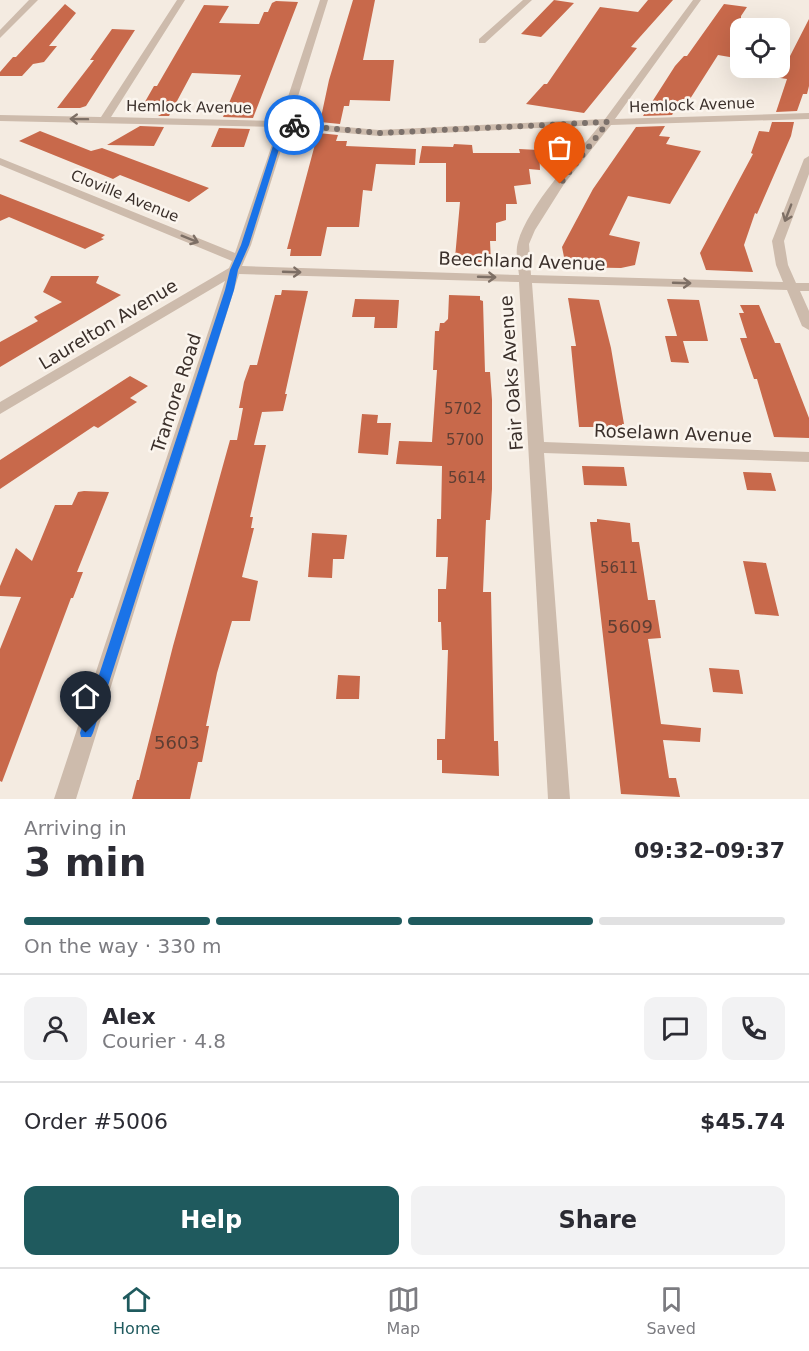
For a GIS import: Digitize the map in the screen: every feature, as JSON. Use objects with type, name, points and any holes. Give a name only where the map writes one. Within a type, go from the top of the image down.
[{"type":"street","points":[[0,35],[33,0]]},
{"type":"street","points":[[104,120],[181,0]]},
{"type":"street","name":"Tramore Road","points":[[65,799],[230,290],[236,265],[245,245],[324,0]]},
{"type":"street","points":[[482,40],[528,0]]},
{"type":"street","name":"Fair Oaks Avenue","points":[[559,799],[523,244],[527,233],[583,152],[608,122],[697,0]]},
{"type":"street","name":"Hemlock Avenue","points":[[0,117],[284,124],[379,133],[608,122],[809,116]]},
{"type":"street","points":[[809,159],[778,241],[782,265],[809,326]]},
{"type":"street","name":"Cloville Avenue","points":[[0,161],[236,265]]},
{"type":"street","name":"Beechland Avenue","points":[[236,265],[524,279],[809,287]]},
{"type":"street","name":"Laurelton Avenue","points":[[0,409],[236,265]]},
{"type":"street","name":"Roselawn Avenue","points":[[536,447],[809,457]]},
{"type":"building","points":[[353,0],[375,0],[363,60],[394,60],[390,101],[350,100],[349,106],[344,106],[340,124],[320,122],[329,80]]},
{"type":"building","points":[[554,0],[574,3],[541,37],[521,34]]},
{"type":"building","points":[[648,0],[673,0],[631,47],[637,48],[584,113],[526,104],[544,84],[547,84],[600,7],[638,12]]},
{"type":"building","points":[[276,1],[298,2],[253,118],[223,117],[241,75],[192,73],[169,116],[158,116],[172,108],[142,107],[154,86],[157,86],[204,5],[229,6],[219,23],[259,24],[264,12],[268,12],[272,3]]},
{"type":"building","points":[[65,4],[76,13],[49,46],[57,46],[44,62],[33,64],[22,76],[0,76],[0,72],[13,57],[16,57]]},
{"type":"building","points":[[724,4],[747,7],[741,18],[730,18],[730,57],[718,55],[690,99],[682,99],[672,115],[643,116],[675,66],[684,56],[687,56]]},
{"type":"building","points":[[809,19],[807,94],[803,94],[797,111],[776,112],[787,79],[780,78],[790,78],[790,56]]},
{"type":"building","points":[[112,29],[135,30],[86,106],[57,108],[94,60],[90,60]]},
{"type":"building","points":[[772,122],[794,122],[791,136],[757,214],[755,213],[744,245],[753,272],[706,270],[700,253],[753,154],[751,153],[759,131],[769,132]]},
{"type":"building","points":[[140,126],[164,127],[154,146],[107,145]]},
{"type":"building","points":[[665,126],[659,136],[670,137],[666,144],[701,151],[670,204],[628,196],[609,235],[640,242],[635,265],[621,268],[566,267],[562,247],[593,189],[636,127]]},
{"type":"building","points":[[219,128],[250,129],[244,147],[211,147]]},
{"type":"building","points":[[40,131],[91,151],[102,148],[209,188],[189,202],[120,175],[113,179],[19,141]]},
{"type":"building","points":[[318,133],[338,135],[336,141],[347,141],[346,146],[416,149],[415,165],[376,164],[372,191],[363,190],[359,227],[327,227],[321,256],[290,256],[291,249],[287,249]]},
{"type":"building","points":[[454,144],[472,145],[473,153],[520,153],[519,149],[539,150],[540,170],[529,169],[531,184],[514,186],[517,204],[506,204],[506,220],[496,223],[496,241],[490,241],[491,262],[465,262],[465,259],[455,258],[460,202],[446,202],[446,163],[419,163],[422,146],[453,147]]},
{"type":"building","points":[[0,194],[105,235],[101,238],[104,239],[85,249],[9,217],[0,221]]},
{"type":"building","points":[[51,276],[99,276],[96,283],[121,295],[0,367],[0,342],[38,321],[34,317],[62,302],[43,292]]},
{"type":"building","points":[[282,290],[308,291],[283,411],[262,412],[254,445],[266,445],[250,517],[253,517],[251,528],[254,528],[242,577],[258,581],[250,621],[232,621],[217,673],[206,726],[209,726],[202,762],[198,762],[190,799],[132,799],[230,440],[237,440],[243,408],[239,408],[244,382],[250,365],[257,365],[275,295],[281,295]]},
{"type":"building","points":[[449,295],[480,296],[480,300],[483,301],[485,372],[490,372],[492,400],[492,489],[490,520],[486,520],[483,592],[491,592],[494,741],[498,741],[499,776],[442,773],[442,760],[437,760],[437,739],[445,739],[448,650],[442,650],[441,622],[438,622],[438,589],[446,589],[448,557],[436,557],[437,519],[441,519],[442,466],[396,464],[399,441],[432,442],[437,370],[433,370],[435,331],[439,331],[440,323],[448,319]]},
{"type":"building","points":[[568,298],[599,300],[611,348],[624,424],[622,427],[579,427],[571,346],[576,346]]},
{"type":"building","points":[[355,299],[399,300],[397,328],[374,328],[375,317],[352,317]]},
{"type":"building","points":[[667,299],[699,300],[708,341],[683,341],[689,363],[671,362],[665,336],[677,336]]},
{"type":"building","points":[[740,305],[759,305],[775,343],[780,343],[809,418],[809,438],[774,437],[757,379],[754,379],[740,338],[747,338],[739,313],[744,313]]},
{"type":"building","points":[[130,376],[148,386],[130,398],[137,402],[98,428],[94,426],[0,489],[0,460]]},
{"type":"building","points":[[362,414],[378,415],[377,423],[391,423],[388,455],[358,453]]},
{"type":"building","points":[[582,466],[624,467],[627,486],[584,485]]},
{"type":"building","points":[[743,472],[771,473],[776,491],[747,490]]},
{"type":"building","points":[[78,492],[109,492],[77,572],[83,572],[73,598],[71,598],[2,782],[0,781],[0,649],[21,597],[0,596],[0,586],[16,548],[32,561],[55,505],[72,505]]},
{"type":"building","points":[[597,519],[630,523],[632,542],[639,542],[648,600],[655,600],[661,638],[648,639],[661,724],[701,728],[700,742],[663,740],[669,778],[676,778],[680,797],[621,794],[590,522],[597,522]]},
{"type":"building","points":[[312,533],[347,535],[344,559],[333,559],[332,578],[308,577]]},
{"type":"building","points":[[743,561],[766,563],[779,616],[755,614]]},
{"type":"building","points":[[709,668],[739,670],[743,694],[713,692]]},
{"type":"building","points":[[338,675],[360,676],[359,699],[336,699]]},
{"type":"way so far","points":[[294,125],[379,133],[608,122],[560,184]]},
{"type":"route","points":[[86,733],[230,290],[234,270],[245,245],[284,124],[294,125]]}]
